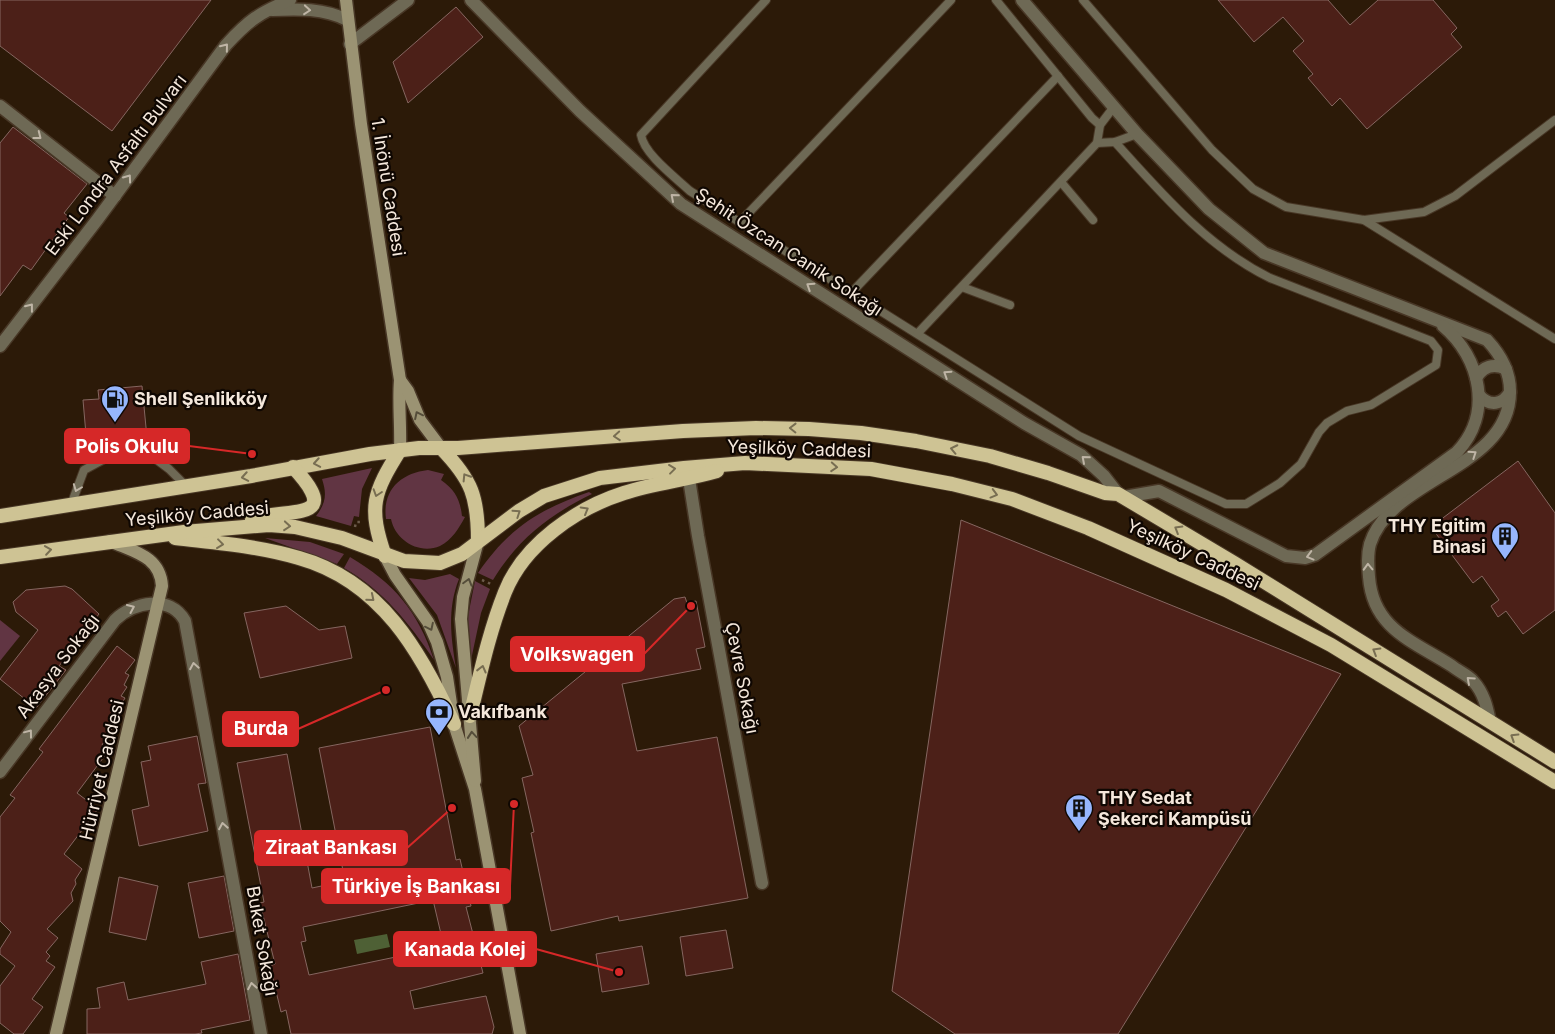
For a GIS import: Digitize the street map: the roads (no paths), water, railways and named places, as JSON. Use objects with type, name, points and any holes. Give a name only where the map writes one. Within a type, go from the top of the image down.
[{"type":"highway","name":"Yeşilköy Caddesi","points":[[0,516],[400,450],[683,431],[756,428],[809,429],[861,433],[981,454],[1048,473],[1105,493],[1121,496],[1234,563],[1555,762]]},
{"type":"highway","points":[[441,448],[471,485],[475,498],[478,541]]},
{"type":"highway","points":[[385,556],[375,522],[374,502],[385,474],[400,450]]},
{"type":"highway","name":"Yeşilköy Caddesi","points":[[0,557],[110,541],[238,526],[269,525],[319,531],[404,562],[440,562],[462,554],[519,511],[544,496],[573,485],[626,475],[746,463],[871,469],[952,484],[1012,499],[1050,512],[1137,549],[1271,612],[1410,692],[1555,782]]},
{"type":"highway","points":[[470,716],[482,665],[505,591],[517,569],[533,548],[571,519],[599,502],[625,492],[689,479],[746,463]]},
{"type":"highway","points":[[238,526],[268,515],[297,514],[308,509],[314,496],[311,487],[293,467]]},
{"type":"highway","points":[[0,507],[32,511]]},
{"type":"highway","points":[[155,536],[275,552],[320,566],[357,587],[390,616],[408,639],[431,675],[454,724]]},
{"type":"main road","name":"1. İnönü Caddesi","points":[[346,0],[350,44],[400,380]]},
{"type":"main road","points":[[400,380],[408,391],[420,420],[441,448]]},
{"type":"main road","points":[[400,380],[400,450]]},
{"type":"main road","name":"Hürriyet Caddesi","points":[[56,1034],[159,605],[161,578],[155,564],[147,558],[110,541]]},
{"type":"main road","points":[[475,789],[476,774],[462,650],[461,619],[463,596],[478,541]]},
{"type":"main road","points":[[385,556],[428,622],[437,642],[447,676],[454,724],[475,789],[520,1034]]},
{"type":"street","name":"Eski Londra Asfaltı Bulvarı","points":[[0,346],[115,196],[226,45],[248,21],[265,10],[290,0]]},
{"type":"street","points":[[350,44],[408,0]]},
{"type":"street","name":"Şehit Özcan Canik Sokağı","points":[[471,0],[580,111],[682,204],[1024,423],[1081,454],[1121,496]]},
{"type":"street","points":[[1022,0],[1137,134],[1209,209],[1264,253],[1439,323],[1487,340],[1499,354],[1506,369],[1510,392],[1505,416],[1489,441],[1390,513],[1374,533],[1368,555],[1369,588],[1371,598],[1380,615],[1391,627],[1473,680],[1483,695],[1490,722]]},
{"type":"street","points":[[265,10],[306,9],[339,16],[347,20]]},
{"type":"street","points":[[0,106],[115,196]]},
{"type":"street","points":[[1121,496],[1159,491],[1286,556],[1295,558],[1315,555],[1457,452],[1475,425],[1479,396],[1476,378],[1468,356],[1460,344],[1439,323]]},
{"type":"street","points":[[1476,378],[1479,373],[1488,367],[1495,366],[1506,369]]},
{"type":"street","points":[[1479,396],[1486,402],[1495,404],[1504,400],[1510,392]]},
{"type":"street","name":"Çevre Sokağı","points":[[689,479],[762,883]]},
{"type":"street","name":"Akasya Sokağı","points":[[0,772],[115,620],[126,609],[142,604],[159,605]]},
{"type":"street","name":"Buket Sokağı","points":[[159,605],[172,606],[180,612],[185,620],[261,1034]]},
{"type":"lane","points":[[766,0],[641,135],[648,151],[690,191],[1079,436],[1226,504],[1238,506],[1246,504],[1295,471],[1305,458],[1319,432],[1336,416],[1359,407],[1371,406],[1436,365],[1438,350],[1431,341],[1248,266],[1180,213],[1115,142]]},
{"type":"lane","points":[[740,222],[951,0]]},
{"type":"lane","points":[[996,0],[1092,118],[1100,125]]},
{"type":"lane","points":[[1083,0],[1212,150],[1253,190],[1286,207],[1364,220],[1424,212],[1455,196],[1555,120]]},
{"type":"lane","points":[[852,292],[1058,76]]},
{"type":"lane","points":[[918,333],[1098,143],[1100,125],[1114,108]]},
{"type":"lane","points":[[1098,143],[1115,142],[1137,134]]},
{"type":"lane","points":[[1061,182],[1093,220]]},
{"type":"lane","points":[[1364,220],[1555,339]]},
{"type":"lane","points":[[962,287],[1010,305]]},
{"type":"lane","points":[[70,505],[84,470],[108,457],[148,454],[169,469],[186,486]]},
{"type":"place","name":"Shell Şenlikköy","points":[[115,423]]},
{"type":"place","name":"Polis Okulu","points":[[252,454]]},
{"type":"place","name":"THY Egitim Binasi","points":[[1505,560]]},
{"type":"place","name":"Volkswagen","points":[[691,606]]},
{"type":"place","name":"Burda","points":[[386,690]]},
{"type":"place","name":"Vakıfbank","points":[[439,736]]},
{"type":"place","name":"Türkiye İş Bankası","points":[[514,804]]},
{"type":"place","name":"Ziraat Bankası","points":[[452,808]]},
{"type":"place","name":"THY Sedat Şekerci Kampüsü","points":[[1079,832]]},
{"type":"place","name":"Kanada Kolej","points":[[619,972]]}]
